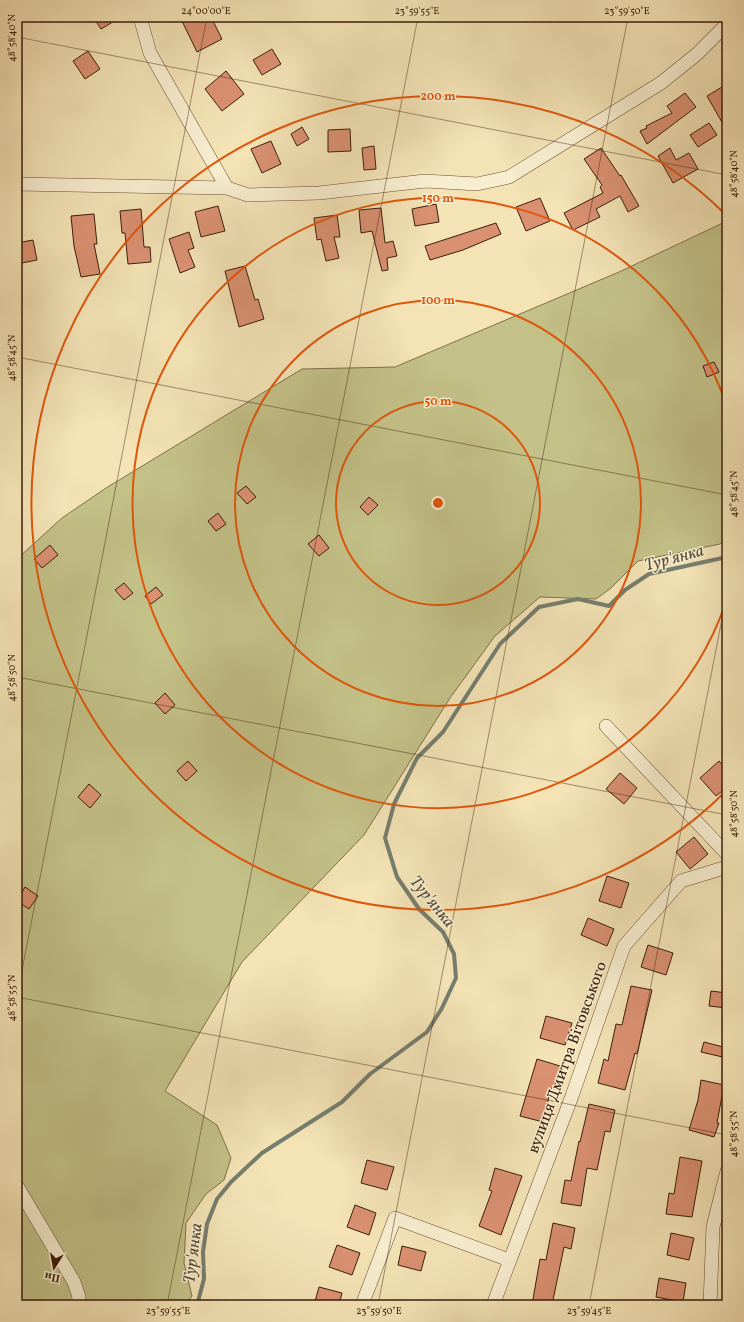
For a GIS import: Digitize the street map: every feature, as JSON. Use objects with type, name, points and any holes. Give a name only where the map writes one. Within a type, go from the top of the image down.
[{"type":"street","points":[[140,17],[150,53],[227,188]]},
{"type":"street","points":[[17,184],[227,188],[248,195],[319,193],[425,181],[477,184],[509,177],[661,83],[697,54],[727,24]]},
{"type":"street","points":[[606,726],[727,854]]},
{"type":"street","name":"вулиця Дмитра Вітовського","points":[[493,1305],[572,1096],[624,946],[681,881],[727,867]]},
{"type":"street","points":[[710,1305],[713,1227],[727,1171]]},
{"type":"street","points":[[17,1186],[74,1282],[79,1297],[78,1305]]},
{"type":"street","points":[[362,1305],[395,1218],[509,1260]]},
{"type":"shaded area","points":[[727,221],[727,537],[720,544],[638,561],[611,588],[596,599],[540,597],[495,636],[450,698],[364,835],[242,962],[165,1091],[217,1125],[231,1158],[224,1180],[206,1194],[186,1223],[184,1263],[192,1296],[185,1305],[17,1305],[17,559],[62,518],[106,488],[302,369],[395,367],[619,272]]},
{"type":"building","points":[[93,17],[121,17],[101,29]]},
{"type":"building","points":[[180,17],[211,17],[222,39],[197,52]]},
{"type":"building","points":[[272,49],[281,64],[262,75],[253,60]]},
{"type":"building","points":[[88,51],[100,69],[85,79],[73,61]]},
{"type":"building","points":[[226,71],[244,94],[222,111],[205,89]]},
{"type":"building","points":[[727,84],[727,131],[707,96]]},
{"type":"building","points":[[685,93],[696,107],[647,144],[640,131],[647,128],[646,126],[672,113],[667,106]]},
{"type":"building","points":[[709,123],[717,135],[698,147],[690,135]]},
{"type":"building","points":[[302,127],[309,139],[297,146],[291,134]]},
{"type":"building","points":[[350,129],[351,151],[328,152],[328,130]]},
{"type":"building","points":[[271,141],[281,164],[262,173],[251,149]]},
{"type":"building","points":[[374,146],[376,169],[364,170],[362,148]]},
{"type":"building","points":[[601,148],[620,176],[621,175],[639,206],[628,212],[620,196],[596,209],[600,217],[573,230],[564,213],[603,193],[600,187],[602,185],[584,159]]},
{"type":"building","points":[[670,148],[676,160],[689,153],[698,169],[673,183],[658,156]]},
{"type":"building","points":[[540,198],[550,221],[526,231],[516,207]]},
{"type":"building","points":[[436,204],[439,222],[415,226],[412,209]]},
{"type":"building","points":[[218,206],[225,231],[201,237],[195,212]]},
{"type":"building","points":[[381,208],[385,243],[393,241],[397,256],[387,258],[388,270],[382,271],[372,231],[361,233],[359,210]]},
{"type":"building","points":[[141,209],[144,247],[150,247],[151,262],[128,264],[125,233],[122,233],[120,211]]},
{"type":"building","points":[[94,214],[97,244],[94,244],[100,274],[81,277],[74,246],[71,216]]},
{"type":"building","points":[[337,215],[340,237],[334,237],[339,258],[326,261],[321,239],[317,240],[314,218]]},
{"type":"building","points":[[496,223],[501,234],[463,250],[430,260],[425,246]]},
{"type":"building","points":[[189,232],[194,248],[188,250],[195,267],[180,273],[169,239]]},
{"type":"building","points":[[33,240],[37,260],[17,264],[17,243]]},
{"type":"building","points":[[245,266],[255,300],[258,299],[264,319],[239,327],[225,271]]},
{"type":"building","points":[[714,362],[719,372],[707,377],[703,366]]},
{"type":"building","points":[[246,486],[256,497],[247,504],[237,493]]},
{"type":"building","points":[[369,497],[378,505],[368,515],[360,507]]},
{"type":"building","points":[[218,513],[226,524],[216,531],[208,521]]},
{"type":"building","points":[[319,535],[329,548],[319,556],[308,544]]},
{"type":"building","points":[[50,545],[58,555],[42,568],[34,559]]},
{"type":"building","points":[[124,583],[133,593],[124,600],[115,590]]},
{"type":"building","points":[[156,587],[163,595],[151,604],[145,596]]},
{"type":"building","points":[[165,693],[175,705],[165,714],[155,703]]},
{"type":"building","points":[[188,761],[197,771],[186,781],[177,771]]},
{"type":"building","points":[[719,761],[727,770],[727,787],[716,796],[700,778]]},
{"type":"building","points":[[620,773],[637,788],[624,804],[606,789]]},
{"type":"building","points":[[89,784],[101,795],[90,808],[78,797]]},
{"type":"building","points":[[694,837],[708,854],[690,869],[676,852]]},
{"type":"building","points":[[607,876],[629,883],[621,908],[599,901]]},
{"type":"building","points":[[25,887],[38,896],[29,909],[17,901]]},
{"type":"building","points":[[588,918],[614,929],[607,946],[581,935]]},
{"type":"building","points":[[648,945],[673,953],[666,975],[641,967]]},
{"type":"building","points":[[631,986],[652,990],[637,1054],[635,1053],[625,1090],[598,1083],[604,1059],[608,1061],[616,1024],[622,1025]]},
{"type":"building","points":[[711,991],[727,993],[727,1008],[709,1006]]},
{"type":"building","points":[[546,1016],[572,1023],[565,1045],[540,1038]]},
{"type":"building","points":[[704,1042],[727,1048],[727,1058],[701,1052]]},
{"type":"building","points":[[537,1059],[560,1066],[554,1089],[551,1088],[543,1122],[520,1116]]},
{"type":"building","points":[[701,1080],[724,1085],[717,1123],[719,1123],[714,1137],[689,1130],[698,1100]]},
{"type":"building","points":[[589,1104],[615,1110],[610,1132],[605,1131],[597,1170],[587,1168],[581,1206],[561,1203],[565,1180],[571,1181],[579,1141],[580,1142]]},
{"type":"building","points":[[680,1157],[702,1161],[692,1217],[666,1214],[669,1193],[674,1194]]},
{"type":"building","points":[[367,1160],[394,1167],[387,1190],[361,1183]]},
{"type":"building","points":[[495,1168],[522,1176],[501,1235],[479,1226],[492,1191],[489,1190]]},
{"type":"building","points":[[355,1205],[376,1213],[369,1235],[347,1227]]},
{"type":"building","points":[[553,1223],[575,1228],[571,1249],[564,1247],[552,1305],[532,1305],[540,1259],[546,1260]]},
{"type":"building","points":[[671,1233],[694,1238],[689,1260],[667,1255]]},
{"type":"building","points":[[337,1245],[360,1253],[352,1275],[329,1267]]},
{"type":"building","points":[[402,1246],[426,1252],[421,1271],[398,1265]]},
{"type":"building","points":[[659,1278],[686,1283],[683,1302],[656,1297]]},
{"type":"building","points":[[319,1287],[342,1293],[339,1305],[314,1305]]},
{"type":"waterway","name":"Тур'янка","points":[[197,1305],[204,1279],[203,1252],[207,1224],[217,1199],[231,1182],[262,1153],[342,1102],[370,1074],[427,1032],[442,1008],[456,978],[454,954],[443,932],[419,909],[397,877],[385,838],[394,804],[417,758],[443,732],[500,644],[539,607],[578,599],[609,606],[625,590],[649,574],[727,557]]}]
